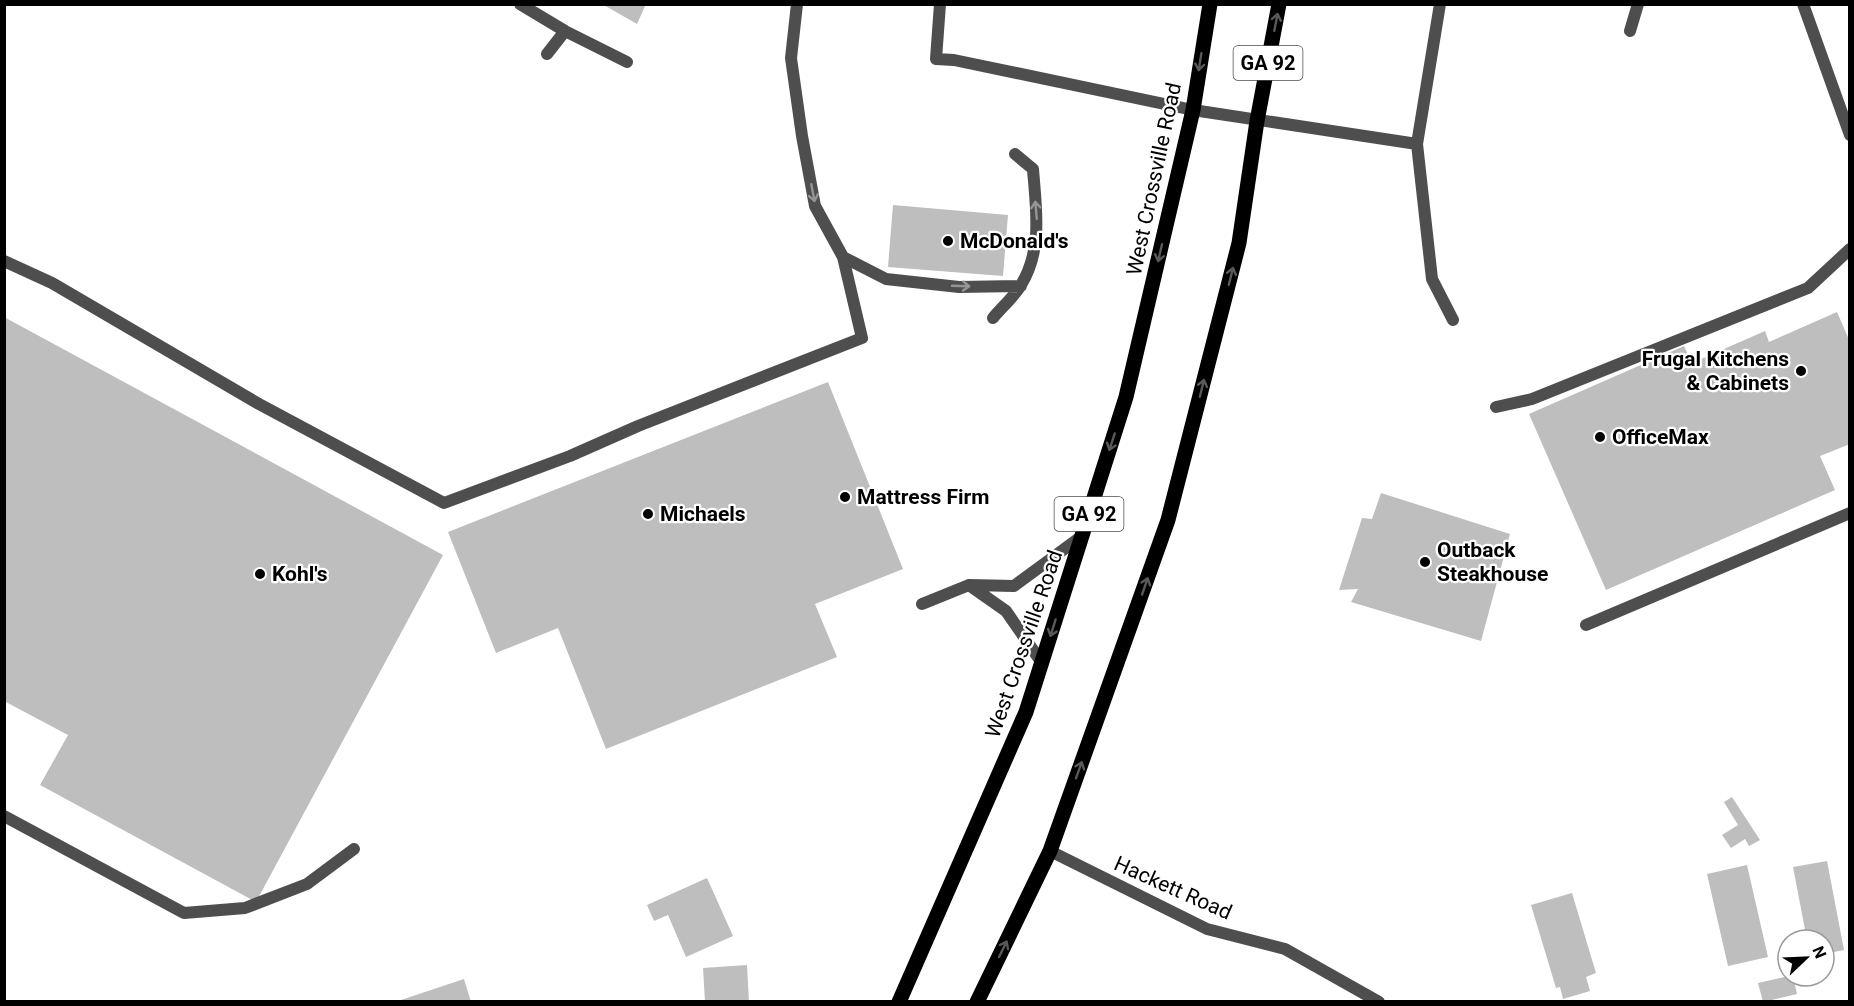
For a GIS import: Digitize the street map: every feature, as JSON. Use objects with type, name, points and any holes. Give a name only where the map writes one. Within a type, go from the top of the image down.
[{"type":"main road","name":"West Crossville Road","points":[[899,1002],[1026,712],[1126,397],[1193,110],[1210,4]]},
{"type":"main road","name":"GA 92","points":[[977,1002],[1050,851],[1168,520],[1239,243],[1257,121],[1279,4]]},
{"type":"street","points":[[520,4],[565,31],[627,62]]},
{"type":"street","points":[[4,261],[52,283],[259,404],[444,503],[570,456],[638,426],[862,338],[843,257],[815,206],[791,58],[797,4]]},
{"type":"street","points":[[940,4],[936,59],[954,60],[1193,110],[1417,144]]},
{"type":"street","points":[[1440,4],[1417,144],[1432,279],[1453,320]]},
{"type":"street","points":[[1630,32],[1638,4]]},
{"type":"street","points":[[1803,4],[1850,135]]},
{"type":"street","points":[[547,54],[565,31]]},
{"type":"street","points":[[993,318],[1021,286],[1034,259],[1037,228],[1033,170],[1015,154]]},
{"type":"street","points":[[1496,407],[1532,399],[1808,288],[1850,249]]},
{"type":"street","points":[[843,257],[886,279],[959,287],[1021,286]]},
{"type":"street","points":[[1586,625],[1850,513]]},
{"type":"street","points":[[922,604],[969,585],[1014,585],[1082,536]]},
{"type":"street","points":[[969,585],[1006,611],[1042,663]]},
{"type":"street","points":[[4,816],[184,913],[245,908],[307,884],[354,849]]},
{"type":"street","name":"Hackett Road","points":[[1050,851],[1207,929],[1285,949],[1379,1002]]},
{"type":"building","points":[[602,4],[646,4],[637,24]]},
{"type":"building","name":"McDonald's","points":[[893,205],[1008,215],[1003,276],[888,267]]},
{"type":"building","points":[[1837,312],[1850,342],[1850,444],[1820,456],[1835,490],[1606,590],[1529,414],[1684,346],[1692,363],[1765,331],[1769,342]]},
{"type":"building","points":[[4,317],[443,555],[256,902],[40,785],[68,735],[4,701]]},
{"type":"building","points":[[828,382],[903,569],[815,604],[837,657],[606,749],[558,628],[496,653],[448,532]]},
{"type":"building","name":"Outback Steakhouse","points":[[1381,493],[1510,534],[1481,641],[1351,602],[1358,589],[1339,590],[1362,518],[1372,519]]},
{"type":"building","points":[[1732,797],[1760,840],[1749,846],[1745,839],[1731,848],[1722,835],[1738,825],[1724,802]]},
{"type":"building","points":[[1827,861],[1844,950],[1836,952],[1836,928],[1805,928],[1793,867]]},
{"type":"building","points":[[1747,865],[1768,957],[1728,966],[1707,874]]},
{"type":"building","points":[[707,878],[733,936],[686,957],[668,915],[654,921],[647,905]]},
{"type":"building","points":[[1572,893],[1596,973],[1586,977],[1590,991],[1563,999],[1560,987],[1556,988],[1531,905]]},
{"type":"building","points":[[747,965],[749,1002],[705,1002],[703,968]]},
{"type":"building","points":[[464,979],[471,1002],[398,1002],[398,1001]]},
{"type":"building","points":[[1776,979],[1776,988],[1796,988],[1797,994],[1763,1002],[1758,983]]},
{"type":"place","name":"McDonald's","points":[[948,241]]},
{"type":"place","name":"Frugal Kitchens & Cabinets","points":[[1801,371]]},
{"type":"place","name":"OfficeMax","points":[[1600,437]]},
{"type":"place","name":"Mattress Firm","points":[[845,497]]},
{"type":"place","name":"Michaels","points":[[648,514]]},
{"type":"place","name":"Outback Steakhouse","points":[[1425,562]]},
{"type":"place","name":"Kohl's","points":[[260,574]]}]
